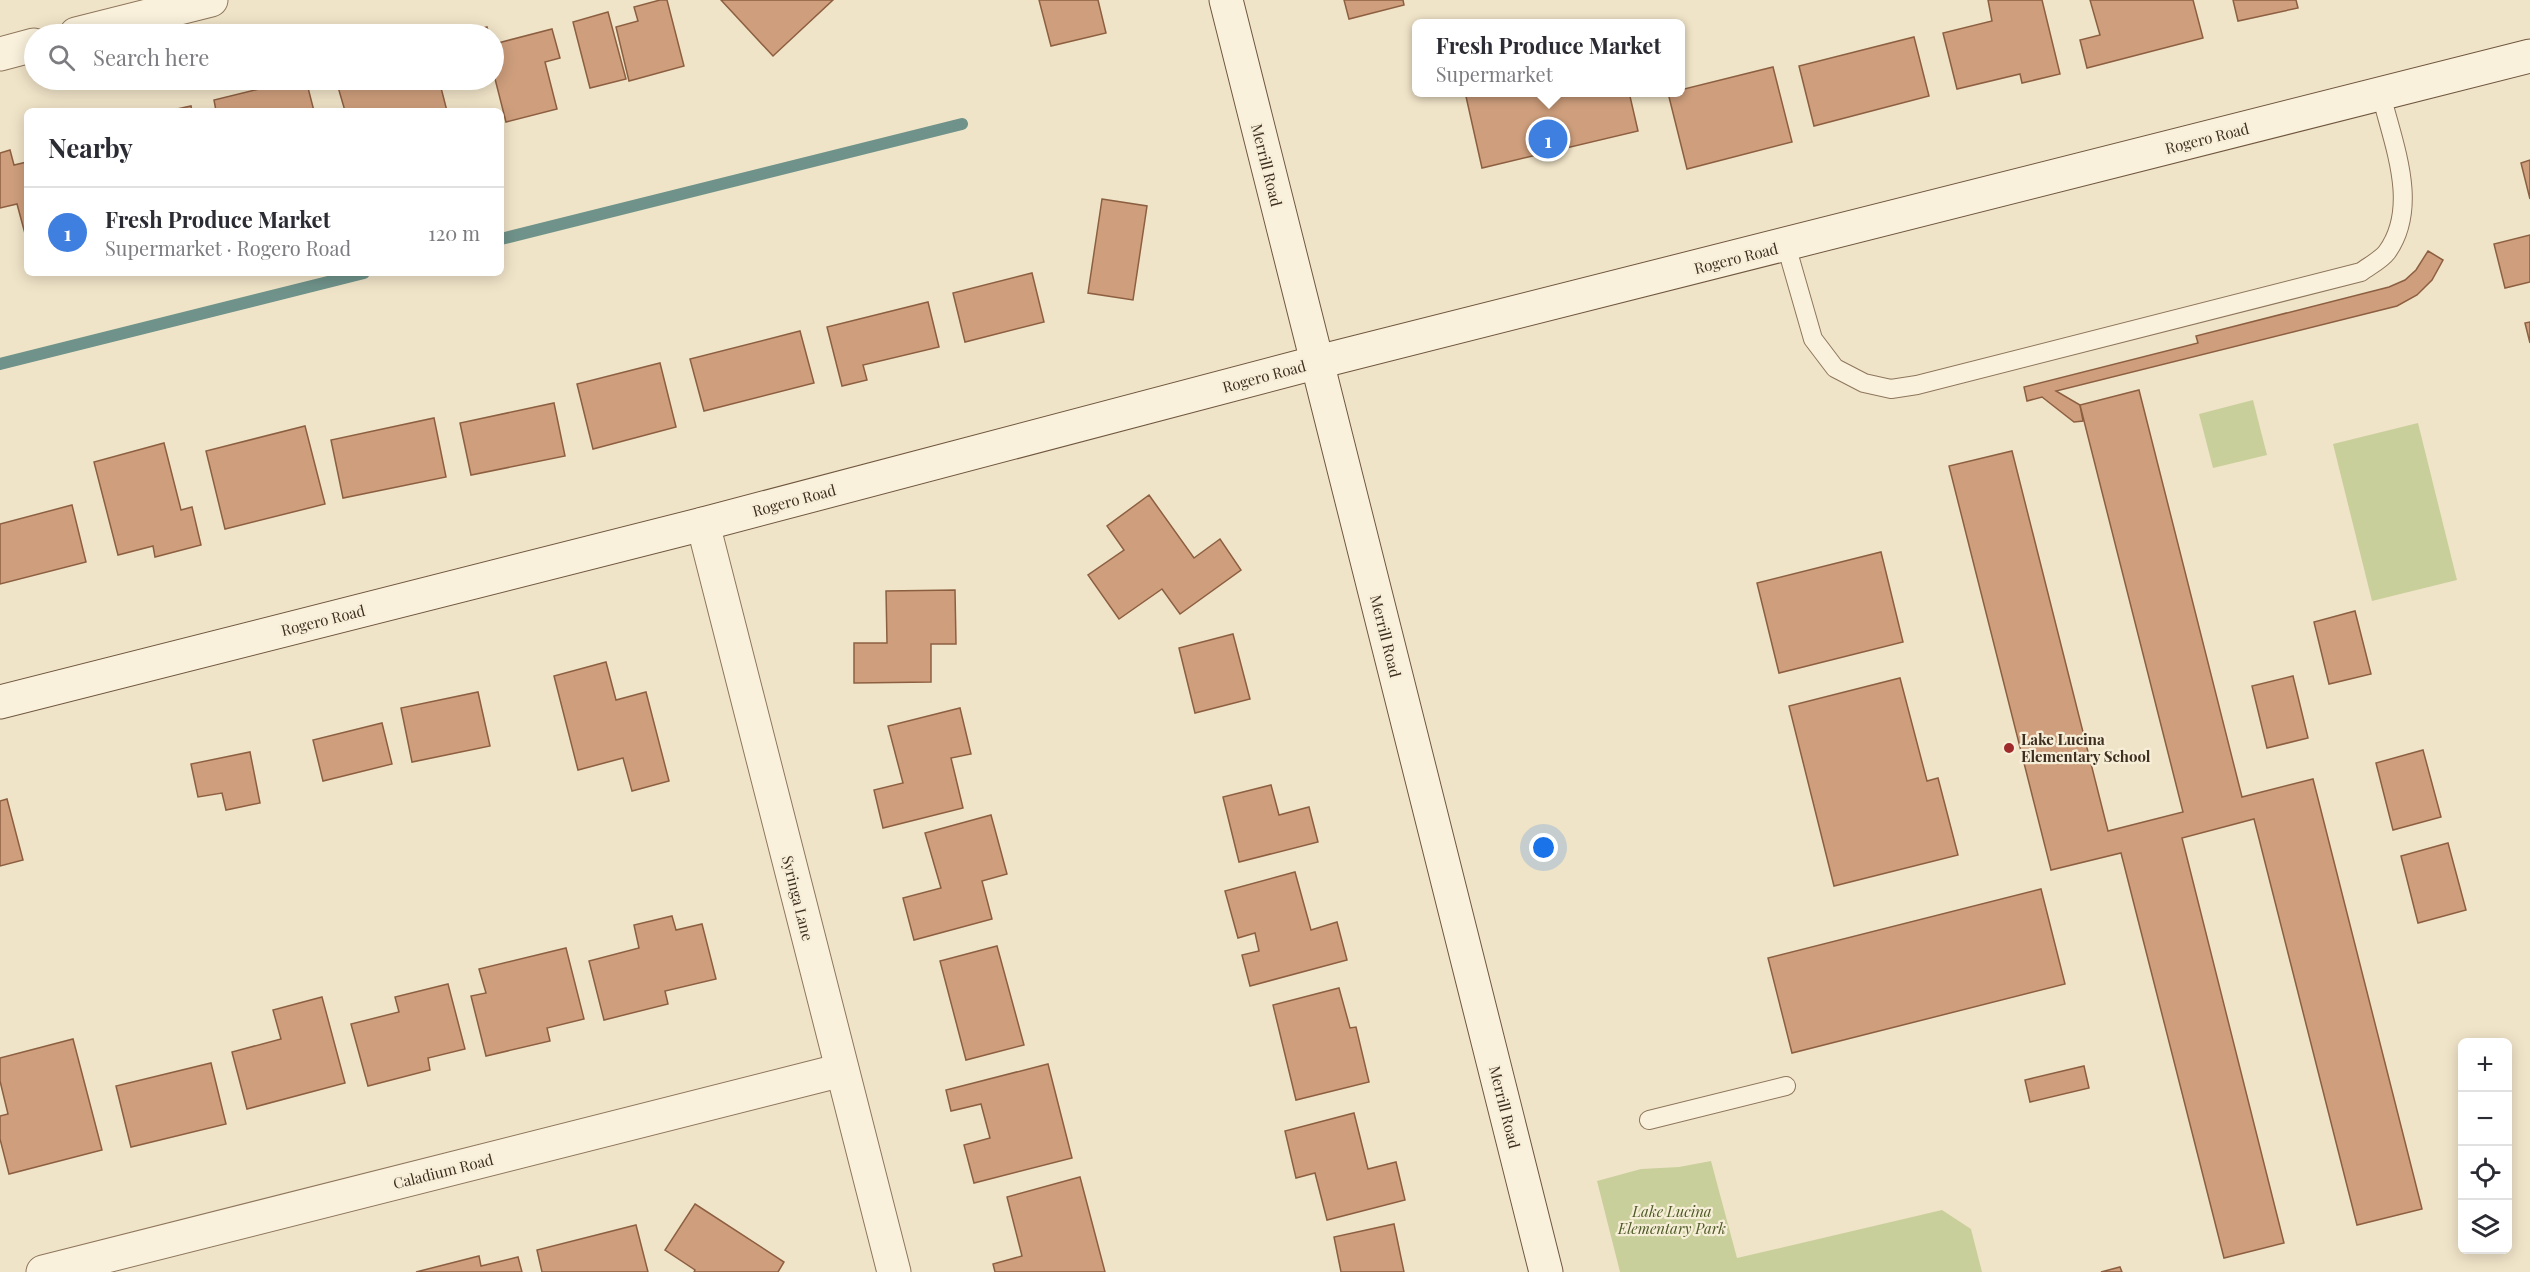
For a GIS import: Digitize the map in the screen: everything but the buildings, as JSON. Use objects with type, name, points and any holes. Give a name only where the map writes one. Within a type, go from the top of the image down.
[{"type":"street","points":[[116,24],[211,0]]},
{"type":"street","name":"Merrill Road","points":[[1226,0],[1546,1272]]},
{"type":"street","points":[[0,54],[24,48]]},
{"type":"street","name":"Rogero Road","points":[[0,702],[703,524],[1318,362],[2530,56]]},
{"type":"street","name":"Syringa Lane","points":[[703,524],[894,1272]]},
{"type":"street","name":"Caladium Road","points":[[43,1272],[842,1070]]},
{"type":"lane","points":[[1786,245],[1813,339],[1835,368],[1864,383],[1890,389],[1917,385],[2020,359],[2361,272],[2370,266],[2386,254],[2401,226],[2403,199],[2403,189],[2381,94]]},
{"type":"lane","points":[[1649,1120],[1786,1086]]},
{"type":"green space","points":[[2253,400],[2267,455],[2213,468],[2199,414]]},
{"type":"green space","points":[[2418,423],[2457,580],[2372,601],[2333,444]]},
{"type":"green space","name":"Lake Lucina Elementary Park","points":[[1711,1161],[1737,1258],[1942,1210],[1971,1229],[1982,1272],[1620,1272],[1597,1181],[1641,1169],[1679,1167]]},
{"type":"waterway","points":[[504,238],[962,124]]},
{"type":"waterway","points":[[0,364],[352,276]]},
{"type":"place","name":"Fresh Produce Market","points":[[1548,139]]},
{"type":"place","name":"Lake Lucina Elementary School","points":[[2009,748]]}]
